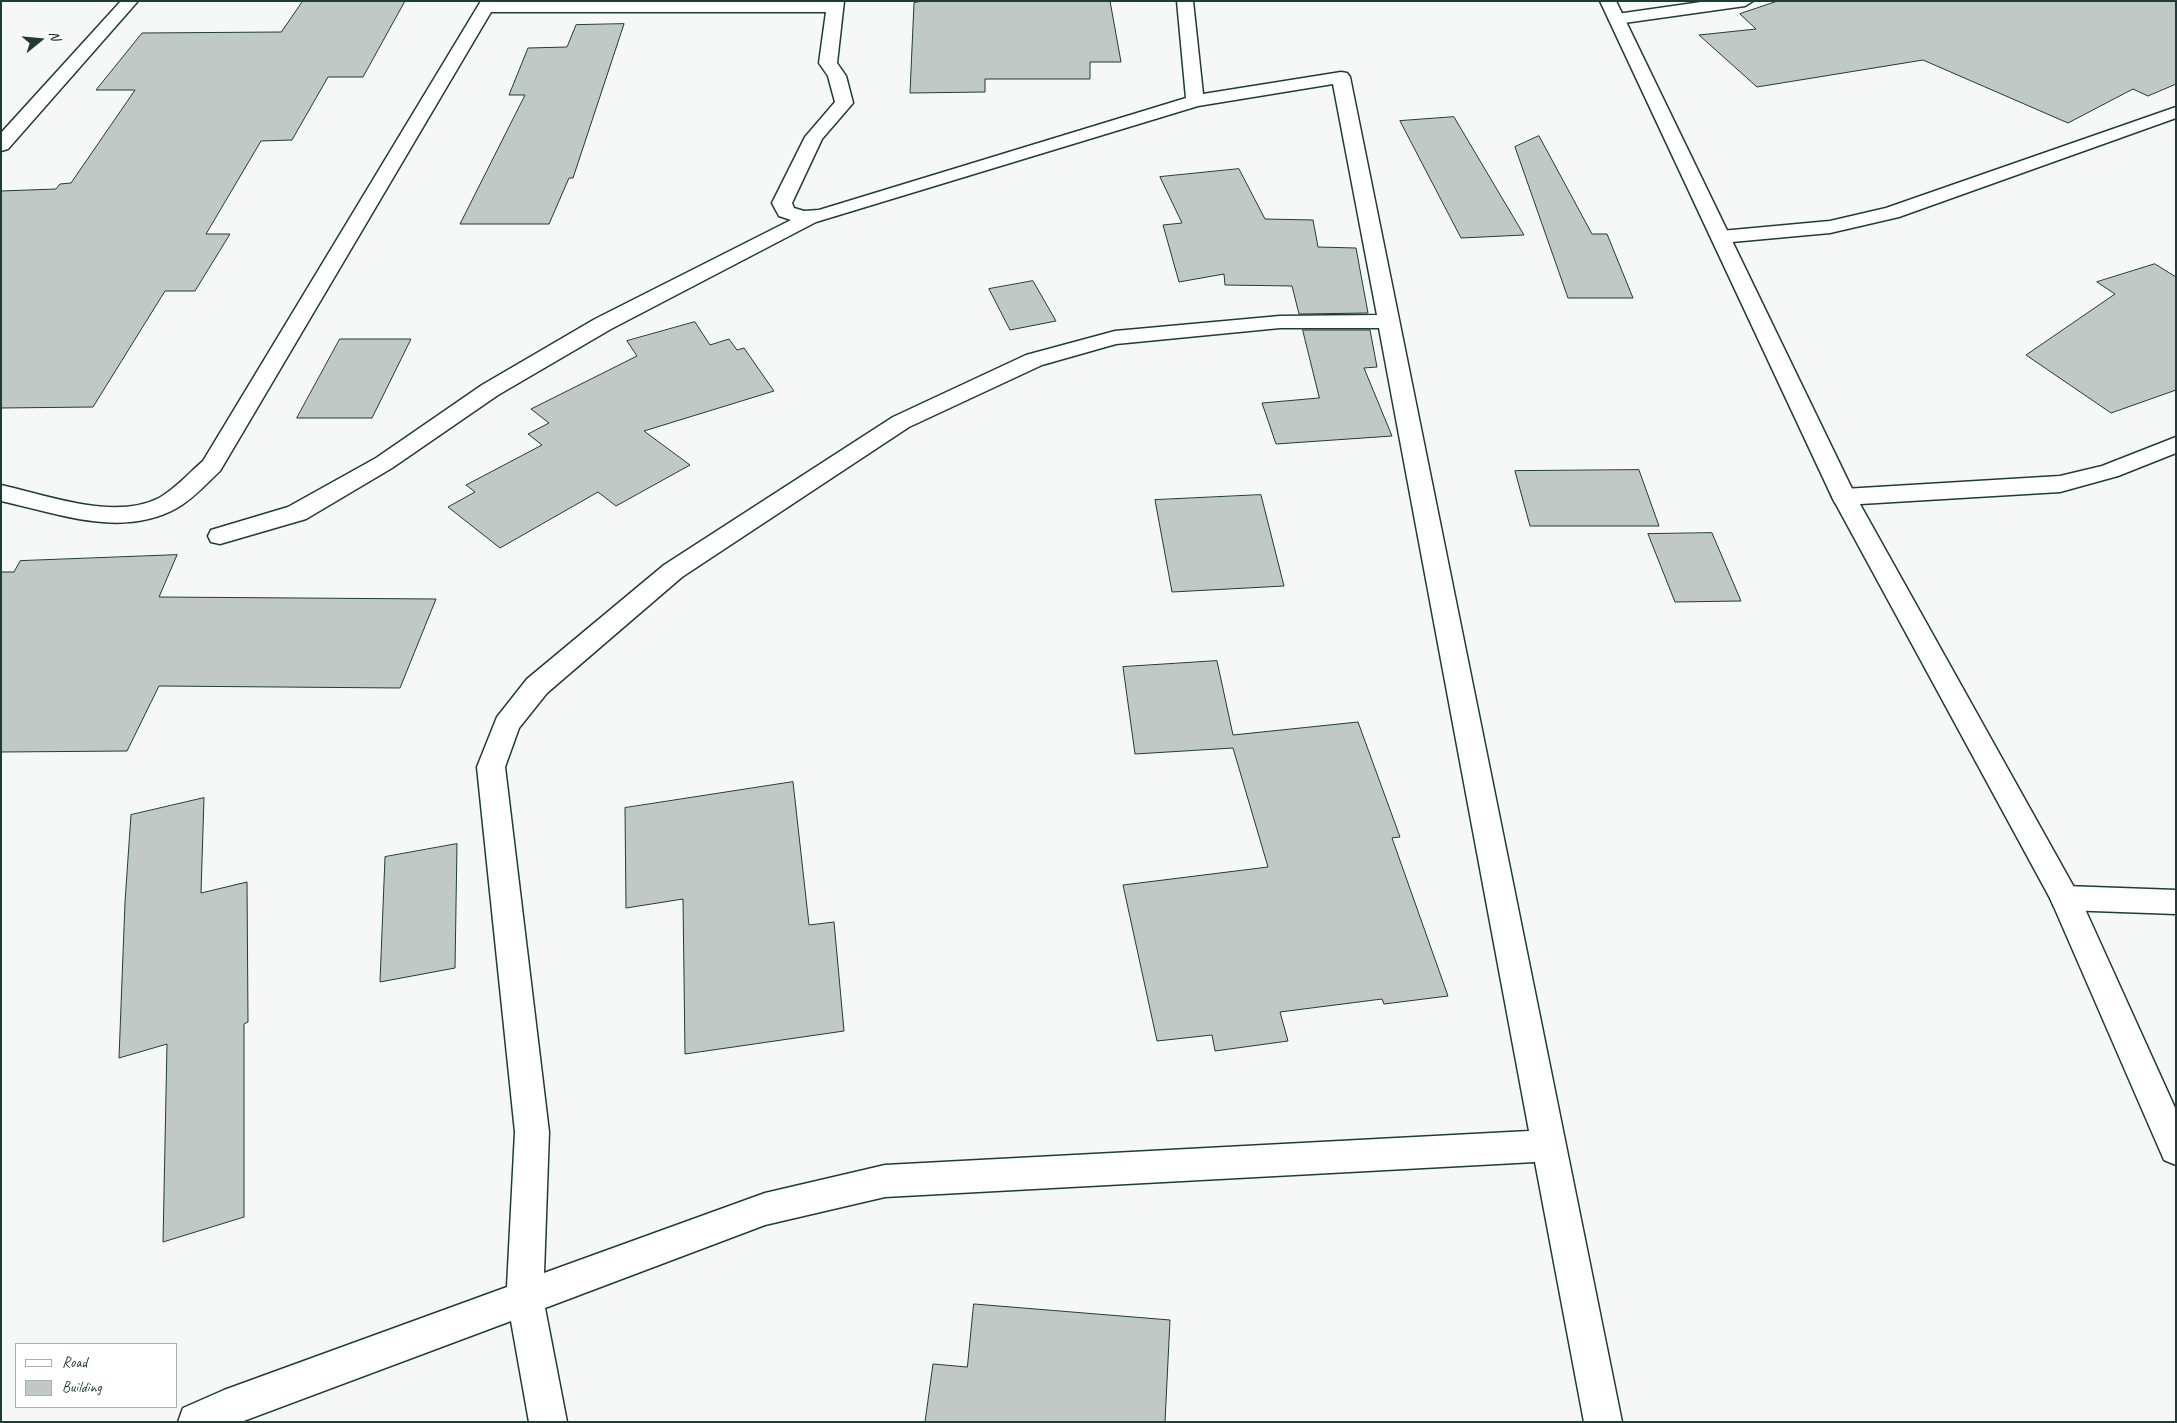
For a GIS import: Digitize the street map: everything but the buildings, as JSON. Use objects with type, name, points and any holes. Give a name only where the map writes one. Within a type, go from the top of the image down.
[{"type":"street","points":[[1,145],[130,1]]},
{"type":"street","points":[[1185,1],[1194,101]]},
{"type":"street","points":[[1745,1],[1734,5],[1613,10],[1844,497],[2065,898],[2176,1149]]},
{"type":"street","points":[[1,493],[115,517],[141,514],[168,503],[212,466],[488,4],[835,4],[828,63],[837,76],[844,103],[814,137],[782,203],[786,212],[797,217],[808,218]]},
{"type":"street","points":[[220,536],[296,513],[384,462],[490,390],[603,324],[808,218],[1194,101],[1341,77],[1603,1422]]},
{"type":"street","points":[[1721,237],[1830,227],[1892,213],[2176,112]]},
{"type":"street","points":[[548,1422],[525,1297],[532,1132],[490,767],[507,724],[537,686],[673,571],[901,422],[1034,360],[1115,338],[1280,322],[1389,321]]},
{"type":"street","points":[[1844,497],[2060,484],[2110,471],[2176,444]]},
{"type":"street","points":[[2065,898],[2176,902]]},
{"type":"street","points":[[197,1422],[224,1409],[765,1209],[885,1181],[1549,1146]]}]
